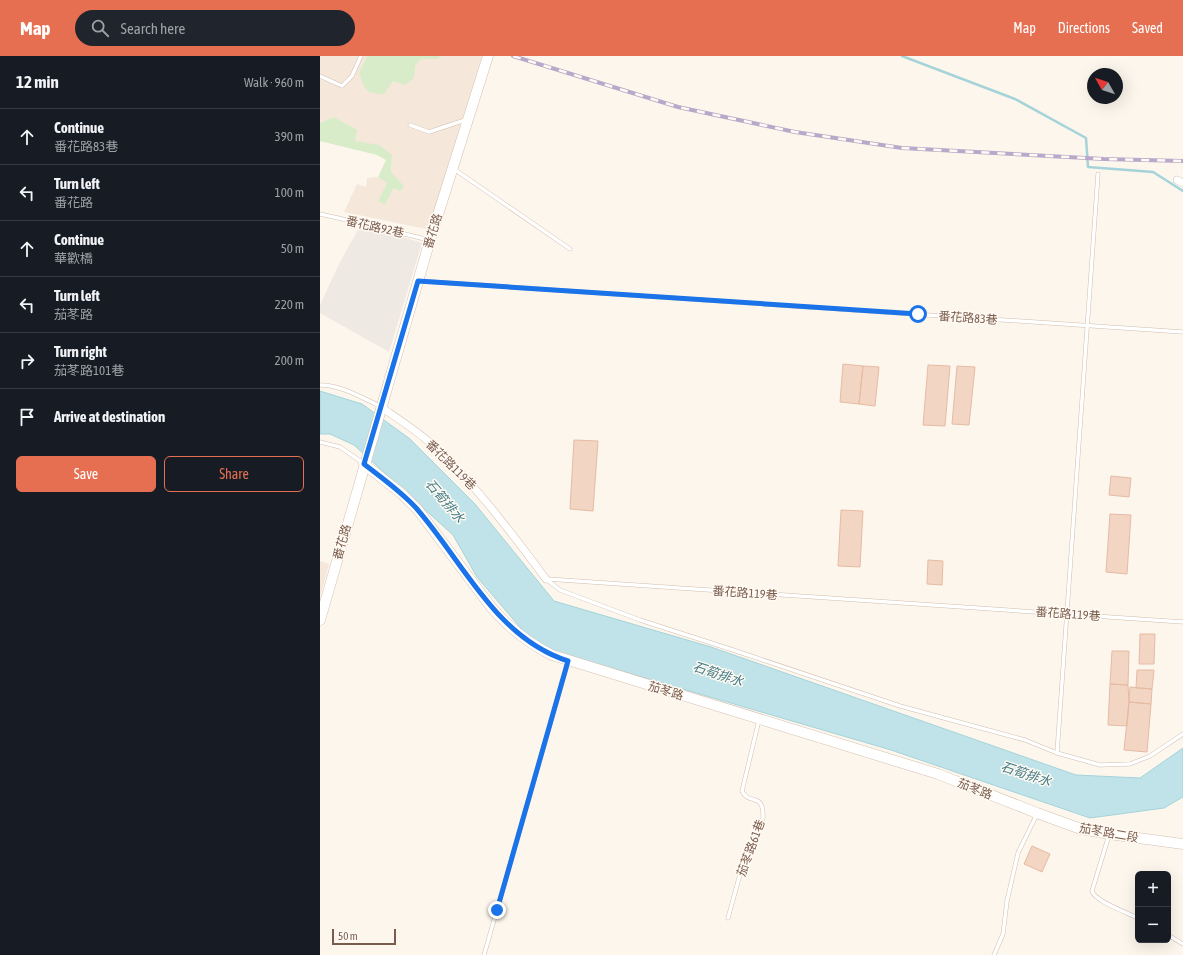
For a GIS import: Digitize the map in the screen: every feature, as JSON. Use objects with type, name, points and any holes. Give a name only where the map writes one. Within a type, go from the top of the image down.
[{"type":"street","name":"番花路","points":[[320,620],[430,240],[488,56]]},
{"type":"street","name":"番花路119巷","points":[[381,406],[428,441],[469,482],[506,526],[546,579]]},
{"type":"street","name":"茄苳路","points":[[364,464],[402,494],[418,510],[491,606],[504,621],[534,646],[568,661],[938,774],[1037,813]]},
{"type":"street","name":"茄苳路二段","points":[[1037,813],[1081,829],[1183,844]]},
{"type":"lane","points":[[320,76],[342,86],[352,76],[361,56]]},
{"type":"lane","points":[[410,125],[429,132],[468,119]]},
{"type":"lane","points":[[452,168],[570,249]]},
{"type":"lane","points":[[1057,753],[1098,174]]},
{"type":"lane","name":"番花路92巷","points":[[320,214],[360,222],[430,240]]},
{"type":"lane","name":"番花路83巷","points":[[418,281],[1183,332]]},
{"type":"lane","points":[[320,385],[328,385],[352,393],[381,406]]},
{"type":"lane","points":[[320,442],[340,447],[364,464]]},
{"type":"lane","points":[[546,579],[560,590],[640,620],[900,706],[1025,740],[1057,753],[1100,765],[1130,764],[1150,756],[1183,734]]},
{"type":"lane","name":"番花路119巷","points":[[546,579],[1183,622]]},
{"type":"lane","points":[[484,955],[568,661]]},
{"type":"lane","name":"茄苳路61巷","points":[[728,918],[740,878],[763,818],[764,810],[761,804],[757,800],[746,796],[742,791],[760,719]]},
{"type":"lane","points":[[994,955],[1004,927],[1007,901],[1018,852],[1037,813]]},
{"type":"lane","points":[[1109,834],[1092,891],[1098,899],[1135,917]]},
{"type":"lane","points":[[1171,937],[1183,944]]},
{"type":"shaded area","points":[[320,56],[367,56],[359,73],[393,81],[415,66],[421,59],[438,59],[440,56],[482,56],[431,230],[344,212],[357,184],[366,187],[367,178],[378,177],[388,183],[378,201],[385,205],[394,188],[404,186],[391,172],[392,155],[355,141],[334,117],[320,123]]},
{"type":"shaded area","points":[[361,224],[422,243],[389,352],[320,313],[320,305],[338,266]]},
{"type":"shaded area","points":[[320,561],[329,564],[320,597]]},
{"type":"green space","points":[[367,56],[440,56],[438,59],[421,59],[415,66],[414,78],[405,85],[393,81],[384,94],[378,94],[367,90],[359,73]]},
{"type":"green space","points":[[334,117],[357,130],[355,141],[379,145],[392,155],[391,172],[404,186],[400,191],[394,188],[385,205],[378,201],[387,183],[378,177],[386,160],[377,155],[320,141],[320,123]]},
{"type":"water","name":"石筍排水","points":[[320,391],[362,404],[410,439],[475,504],[554,601],[711,647],[1076,775],[1140,778],[1183,748],[1183,797],[1164,808],[1090,818],[891,750],[536,646],[477,577],[453,535],[354,445],[330,434],[320,434]]},
{"type":"building","points":[[843,364],[863,366],[859,404],[840,402]]},
{"type":"building","points":[[928,365],[950,366],[945,426],[923,425]]},
{"type":"building","points":[[863,366],[879,367],[875,406],[859,404]]},
{"type":"building","points":[[957,366],[975,367],[969,425],[952,424]]},
{"type":"building","points":[[574,440],[598,441],[593,511],[570,509]]},
{"type":"building","points":[[1111,476],[1131,478],[1129,497],[1109,495]]},
{"type":"building","points":[[841,510],[863,511],[860,567],[838,566]]},
{"type":"building","points":[[1110,514],[1131,515],[1127,574],[1106,572]]},
{"type":"building","points":[[928,560],[943,561],[942,585],[927,584]]},
{"type":"building","points":[[1140,634],[1155,634],[1154,664],[1139,664]]},
{"type":"building","points":[[1112,651],[1129,651],[1128,685],[1110,684]]},
{"type":"building","points":[[1137,670],[1154,670],[1152,689],[1136,688]]},
{"type":"building","points":[[1110,684],[1128,685],[1129,702],[1127,726],[1108,725]]},
{"type":"building","points":[[1130,687],[1152,689],[1151,704],[1129,702]]},
{"type":"building","points":[[1129,702],[1151,704],[1147,752],[1124,750]]},
{"type":"building","points":[[1032,846],[1050,854],[1042,872],[1024,864]]},
{"type":"waterway","points":[[902,56],[1015,99],[1086,138],[1088,167],[1153,172],[1183,191]]},
{"type":"railway","points":[[513,56],[678,107],[795,132],[902,148],[1104,159],[1183,161]]},
{"type":"route","points":[[497,910],[568,661],[534,646],[504,621],[418,510],[402,494],[364,464],[418,281],[918,314]]}]
